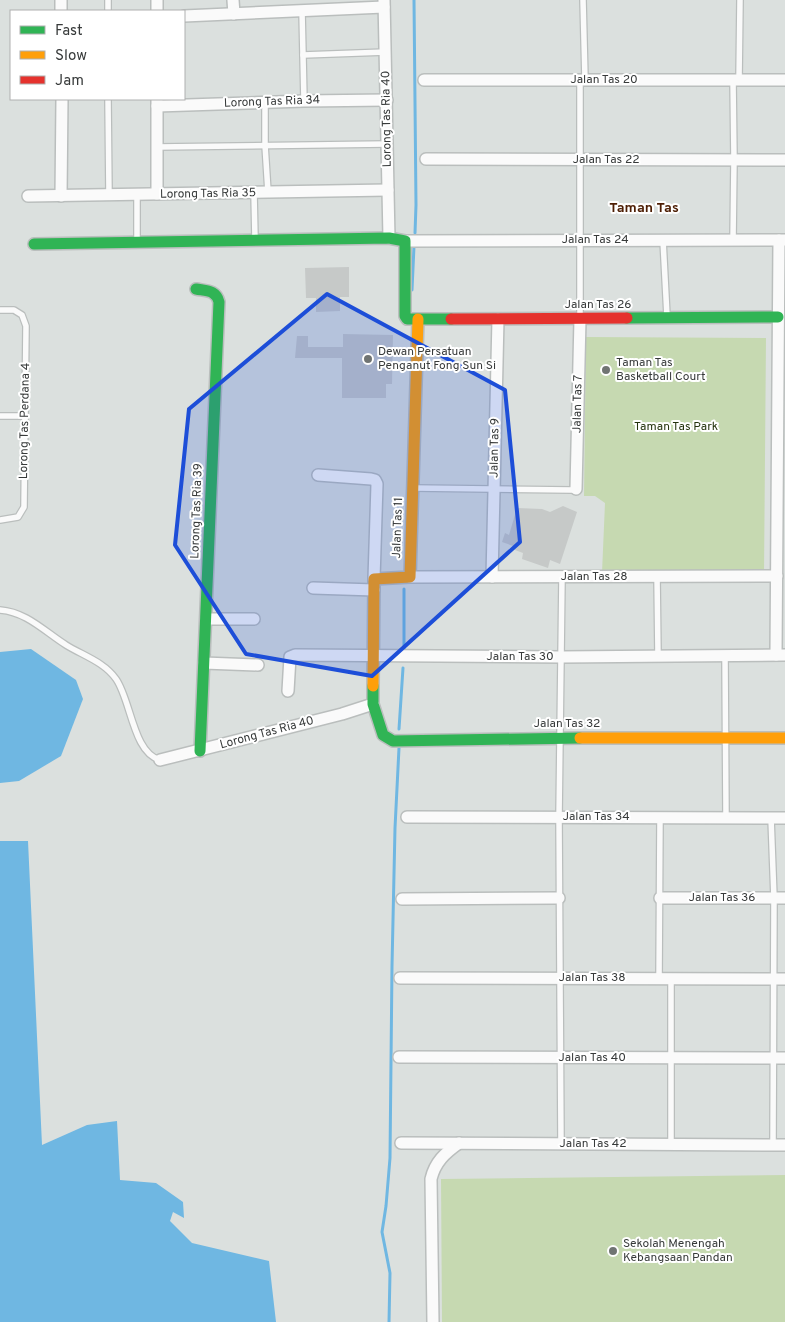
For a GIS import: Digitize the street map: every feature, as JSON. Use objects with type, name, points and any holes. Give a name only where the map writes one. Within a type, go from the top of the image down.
[{"type":"street","points":[[233,0],[234,14]]},
{"type":"street","points":[[185,16],[302,11],[384,3]]},
{"type":"street","name":"Lorong Tas Ria 40","points":[[384,3],[389,238]]},
{"type":"street","name":"Jalan Tas 20","points":[[424,80],[785,80]]},
{"type":"street","points":[[61,196],[62,100]]},
{"type":"street","name":"Lorong Tas Ria 34","points":[[157,102],[387,100]]},
{"type":"street","points":[[157,102],[157,194]]},
{"type":"street","name":"Jalan Tas 22","points":[[426,160],[785,160]]},
{"type":"street","name":"Lorong Tas Ria 35","points":[[28,196],[388,190]]},
{"type":"street","points":[[34,244],[389,238],[405,240],[405,316],[407,319],[418,319]]},
{"type":"street","name":"Jalan Tas 24","points":[[405,240],[782,240]]},
{"type":"street","points":[[781,655],[781,604],[777,576],[781,471],[778,318],[782,291],[782,240]]},
{"type":"street","name":"Lorong Tas Ria 39","points":[[196,289],[213,292],[217,295],[219,302],[200,751]]},
{"type":"street","name":"Jalan Tas 9","points":[[492,577],[498,318]]},
{"type":"street","name":"Jalan Tas 26","points":[[418,319],[778,318]]},
{"type":"street","name":"Jalan Tas 11","points":[[374,584],[410,577],[418,319]]},
{"type":"street","name":"Jalan Tas 7","points":[[576,489],[580,319]]},
{"type":"street","points":[[318,475],[371,479],[377,484],[373,704]]},
{"type":"street","name":"Jalan Tas 28","points":[[410,577],[777,576]]},
{"type":"street","points":[[313,588],[374,584]]},
{"type":"street","points":[[206,618],[254,619]]},
{"type":"street","name":"Jalan Tas 30","points":[[288,691],[290,657],[302,655],[561,657],[781,655]]},
{"type":"street","points":[[204,662],[258,666]]},
{"type":"street","name":"Lorong Tas Ria 40","points":[[160,760],[373,704]]},
{"type":"street","name":"Jalan Tas 32","points":[[373,704],[383,735],[393,741],[561,738],[785,738]]},
{"type":"street","name":"Jalan Tas 34","points":[[407,817],[785,818]]},
{"type":"street","points":[[402,900],[559,898]]},
{"type":"street","name":"Jalan Tas 36","points":[[660,898],[779,898]]},
{"type":"street","name":"Jalan Tas 38","points":[[400,978],[779,979]]},
{"type":"street","name":"Jalan Tas 40","points":[[399,1056],[785,1058]]},
{"type":"street","name":"Jalan Tas 42","points":[[401,1143],[785,1145]]},
{"type":"street","points":[[433,1322],[432,1179],[434,1168],[445,1153],[459,1143]]},
{"type":"lane","points":[[580,319],[583,0]]},
{"type":"lane","points":[[733,240],[736,80],[740,0]]},
{"type":"lane","points":[[302,11],[304,101]]},
{"type":"lane","points":[[303,55],[386,52]]},
{"type":"lane","points":[[108,100],[108,195]]},
{"type":"lane","points":[[265,102],[268,192]]},
{"type":"lane","points":[[157,147],[388,144]]},
{"type":"lane","points":[[254,193],[255,240]]},
{"type":"lane","points":[[137,195],[137,242]]},
{"type":"lane","points":[[664,240],[667,318]]},
{"type":"lane","name":"Lorong Tas Perdana 4","points":[[0,310],[14,310],[22,315],[26,326],[24,507],[18,517],[0,520]]},
{"type":"lane","points":[[0,416],[25,416]]},
{"type":"lane","points":[[413,488],[576,489]]},
{"type":"lane","points":[[657,576],[658,656]]},
{"type":"lane","points":[[561,1144],[559,817],[562,577]]},
{"type":"lane","points":[[0,610],[16,613],[30,620],[65,645],[103,665],[110,671],[119,684],[143,747],[153,759],[160,760]]},
{"type":"lane","points":[[726,656],[726,817]]},
{"type":"lane","points":[[660,817],[660,898],[671,1058],[671,1145]]},
{"type":"lane","points":[[771,818],[779,898],[779,979],[773,1058],[773,1145]]},
{"type":"highlighted area","points":[[327,294],[505,390],[520,542],[372,676],[246,654],[175,545],[189,409]]},
{"type":"green space","name":"Taman Tas Park","points":[[586,337],[766,338],[764,575],[602,573],[605,503],[595,496],[584,496]]},
{"type":"green space","name":"Sekolah Menengah Kebangsaan Pandan","points":[[785,1175],[785,1322],[442,1322],[441,1179]]},
{"type":"water","points":[[31,649],[76,680],[83,699],[61,756],[19,781],[0,783],[0,652]]},
{"type":"water","points":[[0,841],[28,841],[42,1145],[87,1125],[117,1121],[120,1180],[156,1183],[183,1202],[184,1218],[173,1212],[170,1221],[192,1243],[269,1261],[276,1322],[0,1322]]},
{"type":"building","points":[[349,267],[349,297],[340,297],[340,311],[316,312],[316,298],[306,298],[305,268]]},
{"type":"building","name":"Dewan Persatuan Penganut Fong Sun Si","points":[[343,334],[393,335],[392,384],[386,384],[386,398],[342,398],[342,358],[295,358],[297,336],[308,336],[308,347],[343,347]]},
{"type":"building","points":[[563,506],[577,512],[560,564],[550,560],[548,568],[522,559],[523,553],[515,550],[516,547],[502,542],[505,533],[509,535],[517,508],[542,509],[550,512]]},
{"type":"waterway","points":[[414,0],[415,233]]},
{"type":"waterway","points":[[412,290],[414,246]]},
{"type":"waterway","points":[[404,589],[404,651]]},
{"type":"waterway","points":[[399,729],[403,668]]},
{"type":"waterway","points":[[389,1322],[390,1273],[382,1232],[390,1158],[395,828],[399,748]]},
{"type":"traffic: fast","points":[[34,244],[389,238],[405,241],[405,316],[407,319],[451,319]]},
{"type":"traffic: fast","points":[[196,289],[213,293],[219,302],[200,751]]},
{"type":"traffic: fast","points":[[627,318],[778,317]]},
{"type":"traffic: fast","points":[[373,686],[373,704],[383,735],[393,741],[580,738]]},
{"type":"traffic: slow","points":[[373,686],[374,579],[410,577],[418,319]]},
{"type":"traffic: slow","points":[[580,738],[785,738]]},
{"type":"traffic: jam","points":[[451,319],[627,318]]},
{"type":"place","name":"Dewan Persatuan Penganut Fong Sun Si","points":[[368,359]]},
{"type":"place","name":"Taman Tas Basketball Court","points":[[606,370]]},
{"type":"place","name":"Sekolah Menengah Kebangsaan Pandan","points":[[613,1251]]},
{"type":"district","name":"Taman Tas","points":[[644,208]]}]
